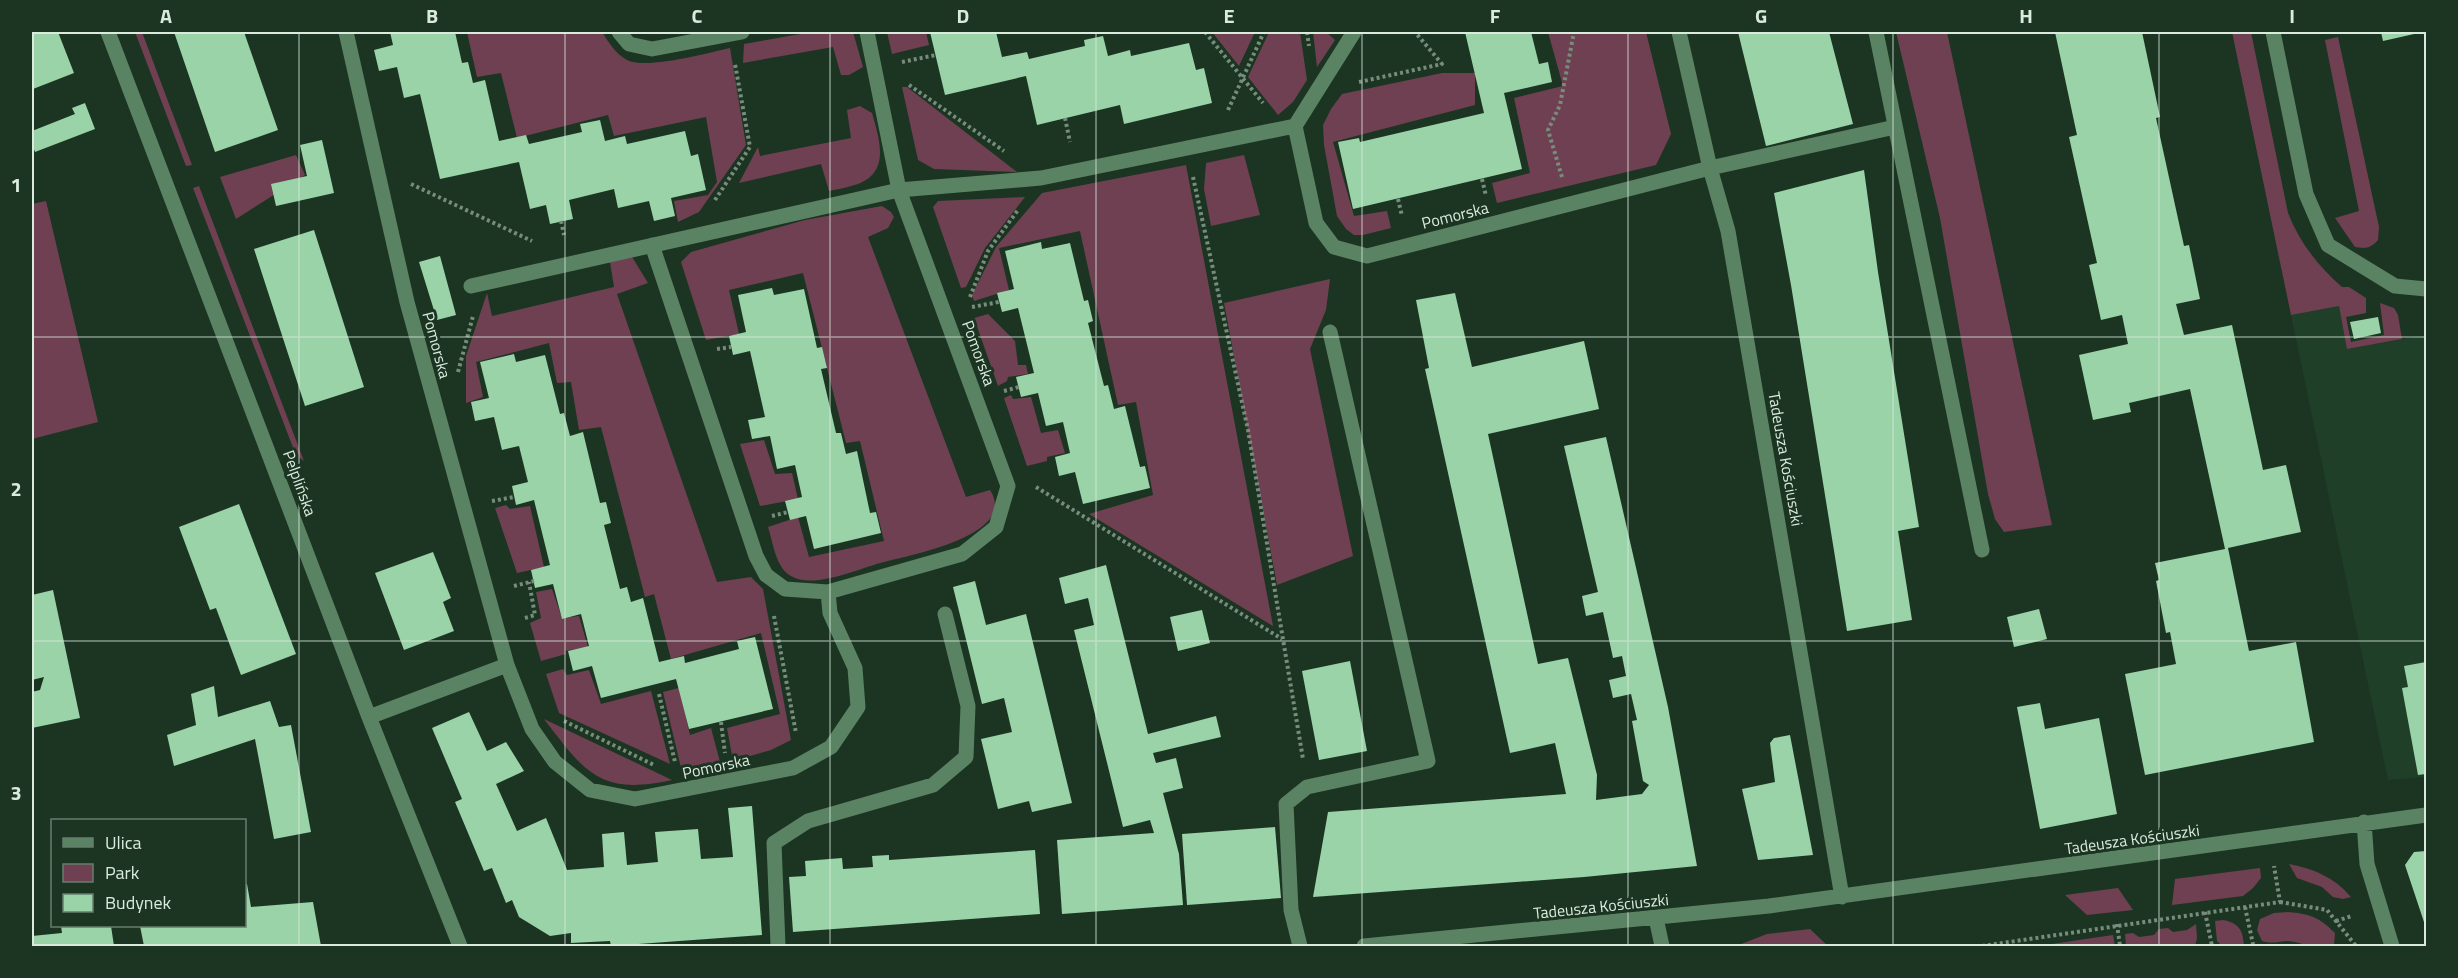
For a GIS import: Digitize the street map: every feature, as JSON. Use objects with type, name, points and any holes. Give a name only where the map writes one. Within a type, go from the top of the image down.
[{"type":"street","name":"Pelplińska","points":[[108,32],[369,717],[460,946]]},
{"type":"street","name":"Pomorska","points":[[346,32],[407,302],[507,665],[532,729],[555,762],[590,790],[635,799],[793,768],[831,747],[858,707],[855,668],[830,613],[828,592]]},
{"type":"street","points":[[619,32],[629,44],[652,50],[736,33]]},
{"type":"street","name":"Pomorska","points":[[766,574],[785,588],[828,592],[962,554],[996,527],[1008,486],[900,190],[867,32]]},
{"type":"street","points":[[477,284],[900,190],[1041,178],[1288,127],[1317,90],[1354,32]]},
{"type":"street","name":"Tadeusza Kościuszki","points":[[1679,32],[1710,168],[1730,242],[1842,897]]},
{"type":"street","points":[[1876,32],[1982,550]]},
{"type":"street","points":[[2272,32],[2307,194],[2328,245],[2396,286],[2427,290]]},
{"type":"street","name":"Pomorska","points":[[1288,127],[1316,223],[1334,247],[1367,256],[1710,168],[1895,127]]},
{"type":"street","points":[[652,245],[752,544],[766,574]]},
{"type":"street","points":[[1300,946],[1291,910],[1286,804],[1307,787],[1428,761],[1330,332]]},
{"type":"street","points":[[778,946],[774,843],[808,821],[933,785],[966,757],[968,706],[945,614]]},
{"type":"street","points":[[369,717],[507,665]]},
{"type":"street","name":"Tadeusza Kościuszki","points":[[1364,946],[1656,918],[1842,897],[2427,814]]},
{"type":"street","points":[[2364,822],[2367,864],[2392,946]]},
{"type":"street","points":[[1656,918],[1662,946]]},
{"type":"path","points":[[1205,32],[1288,127]]},
{"type":"path","points":[[1214,142],[1264,32]]},
{"type":"path","points":[[1307,32],[1317,90],[1442,64],[1414,32]]},
{"type":"path","points":[[1564,183],[1548,130],[1560,105],[1574,32]]},
{"type":"path","points":[[709,208],[750,147],[736,33]]},
{"type":"path","points":[[898,63],[936,55]]},
{"type":"path","points":[[905,82],[1041,178],[988,251],[966,308],[999,302]]},
{"type":"path","points":[[1065,118],[1072,148]]},
{"type":"path","points":[[1186,147],[1248,430],[1307,787]]},
{"type":"path","points":[[376,166],[575,262]]},
{"type":"path","points":[[457,375],[477,284]]},
{"type":"path","points":[[1035,487],[1283,639]]},
{"type":"path","points":[[492,512],[489,502],[514,496]]},
{"type":"path","points":[[766,574],[798,741]]},
{"type":"path","points":[[511,576],[518,597]]},
{"type":"path","points":[[514,586],[531,582],[536,615],[524,618]]},
{"type":"path","points":[[521,608],[527,629]]},
{"type":"path","points":[[659,694],[676,767]]},
{"type":"path","points":[[554,716],[658,767]]},
{"type":"path","points":[[721,722],[726,756]]},
{"type":"path","points":[[2274,866],[2280,902]]},
{"type":"path","points":[[1982,946],[2117,924],[2280,902],[2327,910],[2355,946]]},
{"type":"path","points":[[2245,907],[2253,944],[2256,946]]},
{"type":"path","points":[[2205,912],[2212,946]]},
{"type":"path","points":[[2336,921],[2360,913]]},
{"type":"path","points":[[2117,924],[2120,946]]},
{"type":"shaded area","points":[[2339,306],[2348,349],[2426,335],[2426,777],[2388,780],[2291,315]]},
{"type":"green space","points":[[135,32],[142,32],[192,165],[186,166]]},
{"type":"green space","points":[[467,32],[602,32],[619,55],[636,63],[677,60],[730,48],[746,145],[699,212],[678,222],[674,201],[708,195],[717,182],[706,117],[614,136],[608,115],[517,138],[501,73],[477,77]]},
{"type":"green space","points":[[812,32],[853,32],[863,67],[849,75],[841,75],[833,47],[743,63],[744,44]]},
{"type":"green space","points":[[887,32],[926,32],[929,45],[892,54]]},
{"type":"green space","points":[[1212,32],[1255,32],[1239,66]]},
{"type":"green space","points":[[1269,32],[1300,32],[1307,80],[1293,102],[1278,115],[1248,77]]},
{"type":"green space","points":[[1313,32],[1326,32],[1335,40],[1317,67]]},
{"type":"green space","points":[[1548,32],[1646,32],[1671,134],[1656,165],[1497,203],[1492,183],[1530,173],[1514,98],[1563,86]]},
{"type":"green space","points":[[1896,32],[1947,32],[2052,525],[2004,532],[1995,519],[1988,494],[1940,218]]},
{"type":"green space","points":[[2232,32],[2251,32],[2288,213],[2293,224],[2310,253],[2325,271],[2342,287],[2349,287],[2366,298],[2366,313],[2346,317],[2351,342],[2384,335],[2380,303],[2394,308],[2398,315],[2402,339],[2347,349],[2339,306],[2291,315]]},
{"type":"green space","points":[[2338,37],[2379,227],[2378,240],[2365,248],[2355,247],[2335,218],[2359,211],[2325,40]]},
{"type":"green space","points":[[1442,73],[1475,73],[1475,105],[1333,142],[1354,216],[1387,211],[1391,228],[1354,235],[1346,229],[1337,216],[1324,145],[1323,125],[1331,109],[1342,94]]},
{"type":"green space","points":[[902,87],[907,87],[1017,172],[934,169],[918,160]]},
{"type":"green space","points":[[860,106],[872,113],[879,143],[879,163],[868,179],[858,184],[829,191],[821,164],[739,183],[758,147],[760,156],[851,138],[847,110]]},
{"type":"green space","points":[[296,155],[305,175],[236,219],[220,177]]},
{"type":"green space","points":[[1244,155],[1260,215],[1211,226],[1204,189],[1206,163]]},
{"type":"green space","points":[[1186,165],[1273,626],[1089,514],[1153,495],[1136,402],[1118,405],[1080,231],[999,248],[1009,290],[974,301],[972,295],[996,247],[1042,193]]},
{"type":"green space","points":[[199,186],[304,461],[296,455],[193,188]]},
{"type":"green space","points":[[1025,197],[985,248],[966,287],[961,288],[933,207],[938,201]]},
{"type":"green space","points":[[46,201],[98,422],[32,439],[32,204]]},
{"type":"green space","points":[[882,206],[894,217],[888,228],[868,237],[966,497],[990,490],[995,506],[989,519],[976,531],[937,548],[837,576],[811,581],[800,580],[791,576],[782,567],[768,527],[798,517],[809,557],[884,541],[860,441],[846,443],[803,273],[729,290],[739,334],[706,340],[681,262],[691,252],[805,220]]},
{"type":"green space","points":[[632,257],[648,283],[617,294],[717,582],[751,577],[763,589],[791,740],[771,750],[733,761],[727,728],[780,714],[761,633],[671,659],[654,594],[645,597],[601,427],[579,430],[571,382],[557,383],[549,343],[476,362],[483,397],[466,403],[466,356],[487,293],[492,316],[614,287],[610,262]]},
{"type":"green space","points":[[1330,279],[1326,310],[1310,349],[1353,556],[1277,585],[1224,303]]},
{"type":"green space","points":[[988,314],[1015,341],[1018,365],[1026,365],[1028,374],[1008,377],[1007,381],[998,386],[974,318]]},
{"type":"green space","points":[[1011,395],[1013,399],[1031,397],[1041,433],[1058,430],[1065,453],[1047,457],[1047,461],[1027,466],[1004,398]]},
{"type":"green space","points":[[764,440],[775,474],[792,473],[798,499],[760,506],[740,444]]},
{"type":"green space","points":[[506,505],[510,509],[530,506],[544,567],[517,573],[495,508]]},
{"type":"green space","points":[[552,589],[562,618],[579,616],[588,647],[565,651],[566,654],[541,661],[530,623],[541,618],[536,592]]},
{"type":"green space","points":[[563,669],[567,675],[589,670],[601,704],[651,691],[670,764],[559,713],[546,674]]},
{"type":"green space","points":[[679,688],[690,735],[711,728],[720,762],[682,772],[663,692]]},
{"type":"green space","points":[[544,719],[672,780],[627,785],[610,782],[583,766]]},
{"type":"green space","points":[[2289,864],[2323,875],[2338,884],[2351,897],[2343,899],[2333,897],[2322,887],[2297,878]]},
{"type":"green space","points":[[2260,868],[2261,878],[2243,896],[2172,905],[2175,879]]},
{"type":"green space","points":[[2118,888],[2133,910],[2087,915],[2065,895]]},
{"type":"green space","points":[[2288,912],[2308,915],[2324,923],[2335,933],[2334,945],[2315,947],[2292,941],[2271,943],[2262,941],[2257,930],[2260,919],[2274,913]]},
{"type":"green space","points":[[2223,920],[2239,928],[2244,946],[2222,946],[2217,941],[2215,921]]},
{"type":"green space","points":[[2196,924],[2195,946],[2126,946],[2125,934],[2133,933],[2139,937],[2154,935],[2159,929],[2168,928],[2173,932],[2187,930]]},
{"type":"green space","points":[[1810,929],[1828,946],[1736,946],[1767,934]]},
{"type":"green space","points":[[2113,935],[2115,946],[2038,946]]},
{"type":"building","points":[[32,32],[58,32],[74,73],[33,89]]},
{"type":"building","points":[[174,32],[244,32],[278,130],[215,152]]},
{"type":"building","points":[[390,32],[455,32],[462,63],[468,62],[473,83],[485,80],[499,141],[526,135],[529,144],[582,132],[580,124],[600,120],[605,141],[625,136],[627,144],[685,131],[691,156],[698,154],[706,190],[671,198],[675,216],[654,221],[649,201],[618,208],[614,189],[569,200],[573,219],[550,224],[546,205],[530,209],[519,162],[440,179],[420,94],[404,98],[397,67],[379,71],[374,50],[393,45]]},
{"type":"building","points":[[930,32],[996,32],[1002,57],[1027,52],[1029,59],[1085,46],[1084,40],[1103,36],[1108,56],[1130,50],[1131,56],[1189,43],[1196,70],[1204,68],[1212,103],[1124,124],[1120,105],[1037,125],[1026,76],[945,95]]},
{"type":"building","points":[[1465,32],[1531,32],[1539,64],[1548,62],[1552,82],[1504,93],[1522,169],[1353,209],[1338,142],[1359,138],[1360,142],[1484,113]]},
{"type":"building","points":[[1738,32],[1829,32],[1853,124],[1766,146]]},
{"type":"building","points":[[2055,32],[2142,32],[2160,117],[2156,118],[2184,246],[2189,245],[2200,299],[2176,304],[2184,335],[2232,325],[2263,470],[2286,465],[2301,532],[2228,548],[2249,651],[2296,642],[2314,742],[2145,775],[2125,674],[2176,664],[2170,632],[2166,633],[2156,581],[2159,580],[2155,563],[2225,549],[2190,389],[2129,403],[2131,412],[2093,420],[2079,355],[2128,344],[2122,315],[2101,320],[2089,265],[2097,263],[2069,137],[2077,135]]},
{"type":"building","points":[[2381,32],[2423,32],[2383,41]]},
{"type":"building","points":[[85,103],[95,129],[35,152],[32,131],[75,114],[72,108]]},
{"type":"building","points":[[322,140],[334,193],[276,206],[271,184],[307,176],[300,145]]},
{"type":"building","points":[[1864,170],[1919,527],[1898,531],[1912,620],[1847,631],[1774,193]]},
{"type":"building","points":[[314,230],[364,387],[305,406],[254,249]]},
{"type":"building","points":[[1041,242],[1042,249],[1070,243],[1084,301],[1088,300],[1093,321],[1088,323],[1104,386],[1108,385],[1114,409],[1125,406],[1140,467],[1145,466],[1150,488],[1083,504],[1075,472],[1059,476],[1055,457],[1070,453],[1063,422],[1046,426],[1038,393],[1021,397],[1016,377],[1034,373],[1018,308],[1002,312],[997,293],[1014,289],[1005,251]]},
{"type":"building","points":[[440,256],[456,315],[437,320],[419,262]]},
{"type":"building","points":[[772,288],[774,295],[804,289],[817,348],[822,347],[827,368],[821,369],[836,433],[841,433],[846,454],[857,451],[870,513],[876,512],[881,533],[814,549],[806,516],[790,520],[785,501],[802,497],[795,465],[777,469],[770,436],[752,439],[748,420],[765,417],[750,351],[733,355],[729,336],[746,332],[738,295]]},
{"type":"building","points":[[1455,293],[1472,367],[1584,341],[1599,409],[1488,434],[1538,664],[1568,658],[1597,775],[1596,800],[1642,794],[1649,785],[1643,781],[1632,721],[1637,720],[1631,694],[1613,698],[1609,680],[1626,676],[1622,656],[1613,658],[1603,612],[1586,616],[1582,596],[1598,592],[1564,446],[1606,437],[1668,707],[1697,866],[1584,877],[1313,897],[1328,812],[1566,794],[1555,743],[1510,753],[1425,369],[1429,368],[1416,300]]},
{"type":"building","points":[[2378,317],[2381,333],[2354,339],[2350,322]]},
{"type":"building","points":[[514,354],[516,362],[545,355],[560,414],[564,413],[570,436],[583,432],[600,503],[606,502],[611,523],[604,525],[620,589],[627,587],[631,602],[643,598],[659,662],[684,656],[685,663],[739,649],[737,641],[755,637],[773,709],[689,729],[676,679],[601,698],[592,666],[573,671],[568,651],[589,646],[581,614],[562,619],[553,584],[535,588],[531,570],[550,565],[534,500],[516,505],[512,486],[528,482],[519,446],[502,450],[494,417],[475,421],[471,402],[489,398],[480,362]]},
{"type":"building","points":[[239,504],[296,654],[241,675],[216,608],[210,610],[179,527]]},
{"type":"building","points":[[433,552],[451,598],[443,602],[454,631],[404,650],[375,573]]},
{"type":"building","points":[[1106,565],[1148,734],[1216,716],[1221,737],[1153,753],[1156,763],[1176,758],[1183,788],[1163,793],[1179,854],[1183,905],[1062,914],[1057,840],[1154,833],[1150,820],[1123,827],[1074,630],[1094,625],[1088,598],[1065,604],[1059,578]]},
{"type":"building","points":[[975,581],[986,625],[1026,614],[1072,803],[1032,812],[1029,801],[998,809],[981,739],[1012,732],[1004,698],[982,704],[953,587]]},
{"type":"building","points":[[53,590],[80,718],[32,728],[32,692],[40,690],[44,677],[32,680],[32,595]]},
{"type":"building","points":[[2039,609],[2047,639],[2014,647],[2007,617]]},
{"type":"building","points":[[1202,610],[1210,643],[1178,651],[1170,617]]},
{"type":"building","points":[[1350,661],[1367,751],[1319,760],[1302,671]]},
{"type":"building","points":[[2426,662],[2426,774],[2418,775],[2402,688],[2408,687],[2404,666]]},
{"type":"building","points":[[214,686],[218,717],[270,701],[279,727],[291,725],[311,832],[274,839],[255,739],[174,766],[167,735],[196,725],[191,694]]},
{"type":"building","points":[[2040,703],[2045,729],[2099,718],[2117,814],[2040,829],[2017,707]]},
{"type":"building","points":[[469,712],[487,751],[506,742],[524,771],[496,784],[517,831],[546,818],[567,870],[604,867],[602,834],[624,832],[627,865],[658,862],[655,832],[698,829],[701,859],[733,857],[728,808],[752,806],[762,935],[611,946],[610,941],[571,943],[571,933],[550,936],[519,917],[512,900],[506,903],[492,868],[484,871],[455,802],[462,799],[432,728]]},
{"type":"building","points":[[1790,735],[1813,855],[1758,860],[1742,789],[1775,782],[1770,743],[1774,738]]},
{"type":"building","points":[[1275,827],[1281,898],[1187,905],[1182,834]]},
{"type":"building","points":[[1035,850],[1040,914],[793,932],[789,877],[806,876],[805,861],[842,858],[843,869],[873,867],[872,856],[889,855],[889,860]]},
{"type":"building","points":[[2426,851],[2426,928],[2405,865],[2414,852]]},
{"type":"building","points":[[247,884],[251,907],[313,902],[321,946],[144,946],[140,927],[246,927]]},
{"type":"building","points":[[61,927],[111,927],[114,946],[32,946],[32,936],[62,933]]}]
